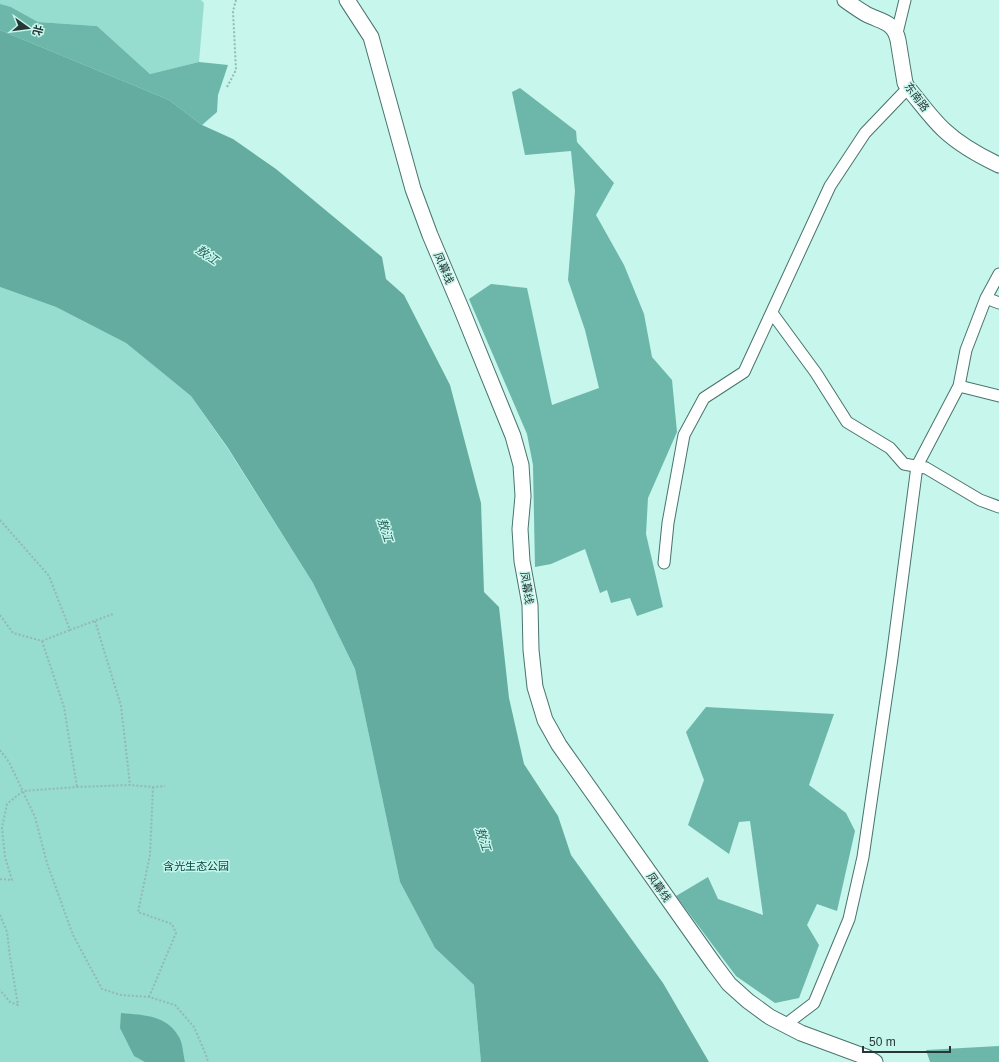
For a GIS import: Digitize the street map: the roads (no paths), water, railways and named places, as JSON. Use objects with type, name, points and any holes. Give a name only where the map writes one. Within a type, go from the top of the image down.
[{"type":"main road","name":"凤幕线","points":[[347,0],[371,37],[413,189],[430,235],[514,436],[521,465],[522,488],[520,529],[522,561],[530,605],[531,650],[534,680],[545,720],[559,745],[729,984],[748,1001],[770,1017],[801,1033],[866,1057],[875,1062]]},
{"type":"main road","points":[[845,0],[863,13],[891,25],[897,33]]},
{"type":"main road","name":"东南路","points":[[897,33],[904,77],[908,88],[949,134],[962,144],[999,164]]},
{"type":"street","points":[[897,33],[906,0]]},
{"type":"street","points":[[664,563],[668,523],[684,435],[704,398],[744,372],[830,186],[865,133],[908,88]]},
{"type":"street","points":[[785,1024],[814,1003],[849,919],[863,857],[892,658],[917,466],[959,386],[966,350],[986,298],[999,274]]},
{"type":"street","points":[[986,298],[999,303]]},
{"type":"street","points":[[772,313],[816,374],[847,422],[890,448],[904,464],[926,468],[980,500],[999,508]]},
{"type":"street","points":[[959,386],[999,396]]},
{"type":"water","name":"敖江","points":[[0,30],[169,100],[202,125],[233,139],[276,169],[382,257],[386,279],[404,295],[450,385],[481,503],[484,592],[499,607],[509,698],[524,764],[558,816],[571,855],[663,983],[709,1062],[481,1062],[474,985],[435,948],[400,882],[355,669],[313,583],[228,448],[191,396],[126,343],[56,307],[0,287]]},
{"type":"water","points":[[121,1013],[138,1014],[161,1020],[168,1024],[179,1037],[185,1062],[145,1062],[134,1056],[120,1028]]},
{"type":"park label","name":"含光生态公园","points":[[196,866]]}]
